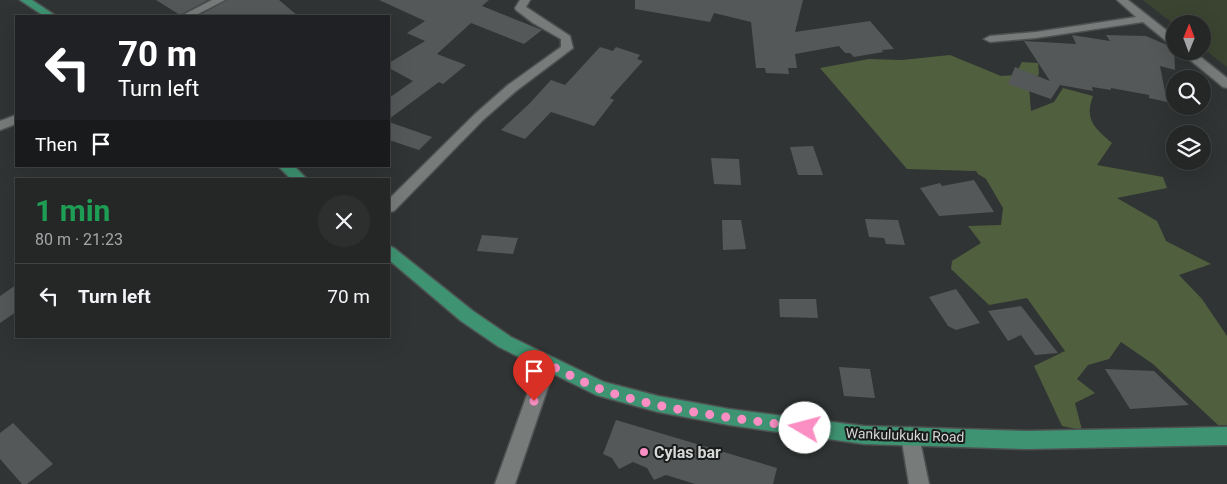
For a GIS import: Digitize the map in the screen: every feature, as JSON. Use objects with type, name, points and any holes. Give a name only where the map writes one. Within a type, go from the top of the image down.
[{"type":"main road","points":[[25,0],[49,15]]},
{"type":"main road","points":[[286,167],[299,178]]},
{"type":"main road","name":"Wankulukuku Road","points":[[390,253],[466,316],[505,342],[602,389],[658,404],[730,417],[842,433],[1027,440],[1227,436]]},
{"type":"street","points":[[188,15],[220,0]]},
{"type":"street","points":[[390,206],[479,117],[512,88],[567,48],[566,38],[537,21],[520,8],[524,0]]},
{"type":"street","points":[[1122,0],[1166,36]]},
{"type":"street","points":[[990,39],[1036,35],[1144,19]]},
{"type":"street","points":[[1196,60],[1227,84]]},
{"type":"street","points":[[0,126],[15,119]]},
{"type":"street","points":[[505,484],[547,364]]},
{"type":"street","points":[[910,436],[919,484]]},
{"type":"green space","points":[[1143,0],[1227,0],[1227,67],[1211,54],[1211,15],[1166,15],[1166,18]]},
{"type":"green space","points":[[950,55],[1001,76],[1015,75],[1022,62],[1038,63],[1039,74],[1029,86],[1031,111],[1054,102],[1063,88],[1093,96],[1090,111],[1093,123],[1112,143],[1097,165],[1163,177],[1167,188],[1117,198],[1157,221],[1166,241],[1211,264],[1179,275],[1202,299],[1227,336],[1227,425],[1218,425],[1153,364],[1121,342],[1109,359],[1088,365],[1077,379],[1095,393],[1075,403],[1082,430],[1062,426],[1034,366],[1065,351],[1027,298],[989,305],[951,269],[952,261],[981,243],[968,226],[1001,225],[1003,208],[986,179],[976,171],[907,169],[820,68],[869,59],[902,60]]},
{"type":"building","points":[[156,0],[208,0],[180,15]]},
{"type":"building","points":[[227,0],[279,0],[297,15],[200,15]]},
{"type":"building","points":[[379,0],[489,0],[482,6],[542,30],[524,44],[471,23],[437,54],[466,65],[443,84],[439,82],[390,118],[390,97],[413,81],[390,69],[390,62],[425,41],[407,33],[425,21]]},
{"type":"building","points":[[635,0],[803,0],[795,32],[870,21],[894,49],[854,57],[850,53],[845,53],[839,46],[795,54],[797,68],[788,68],[789,74],[766,73],[765,68],[756,68],[751,22],[714,13],[710,22],[635,9]]},
{"type":"building","points":[[1072,35],[1110,41],[1106,35],[1146,36],[1166,45],[1166,60],[1175,60],[1175,70],[1160,66],[1166,102],[1149,98],[1149,95],[1111,88],[1111,90],[1092,87],[1093,91],[1060,85],[1051,99],[1008,84],[1015,67],[1050,81],[1024,41],[1076,44]]},
{"type":"building","points":[[600,47],[613,51],[616,47],[640,55],[637,59],[643,61],[610,98],[614,100],[594,126],[551,112],[525,139],[501,130],[551,80],[565,85]]},
{"type":"building","points":[[390,122],[432,137],[419,150],[390,140]]},
{"type":"building","points":[[813,146],[823,175],[798,175],[790,147]]},
{"type":"building","points":[[711,158],[739,159],[741,185],[714,184]]},
{"type":"building","points":[[974,180],[994,212],[939,216],[920,188],[940,183],[942,186]]},
{"type":"building","points":[[865,219],[898,220],[905,245],[886,244],[884,238],[869,237]]},
{"type":"building","points":[[722,220],[741,220],[746,249],[723,250]]},
{"type":"building","points":[[482,235],[518,238],[513,254],[477,251]]},
{"type":"building","points":[[15,286],[15,313],[0,323],[0,296]]},
{"type":"building","points":[[956,289],[980,323],[956,330],[948,326],[929,297]]},
{"type":"building","points":[[779,299],[816,299],[818,318],[780,317]]},
{"type":"building","points":[[1021,306],[1058,353],[1035,355],[1021,335],[1008,341],[988,311]]},
{"type":"building","points":[[839,367],[870,369],[875,398],[844,396]]},
{"type":"building","points":[[1105,369],[1154,371],[1189,405],[1130,409]]},
{"type":"building","points":[[616,420],[777,468],[773,484],[695,484],[666,475],[654,480],[647,468],[633,462],[619,469],[612,458],[603,454]]},
{"type":"building","points":[[13,423],[53,464],[27,484],[22,484],[0,459],[0,433]]},
{"type":"place","name":"Cylas bar","points":[[644,452]]},
{"type":"route","points":[[534,401],[547,364],[602,389],[634,399],[730,417],[805,428]]}]
